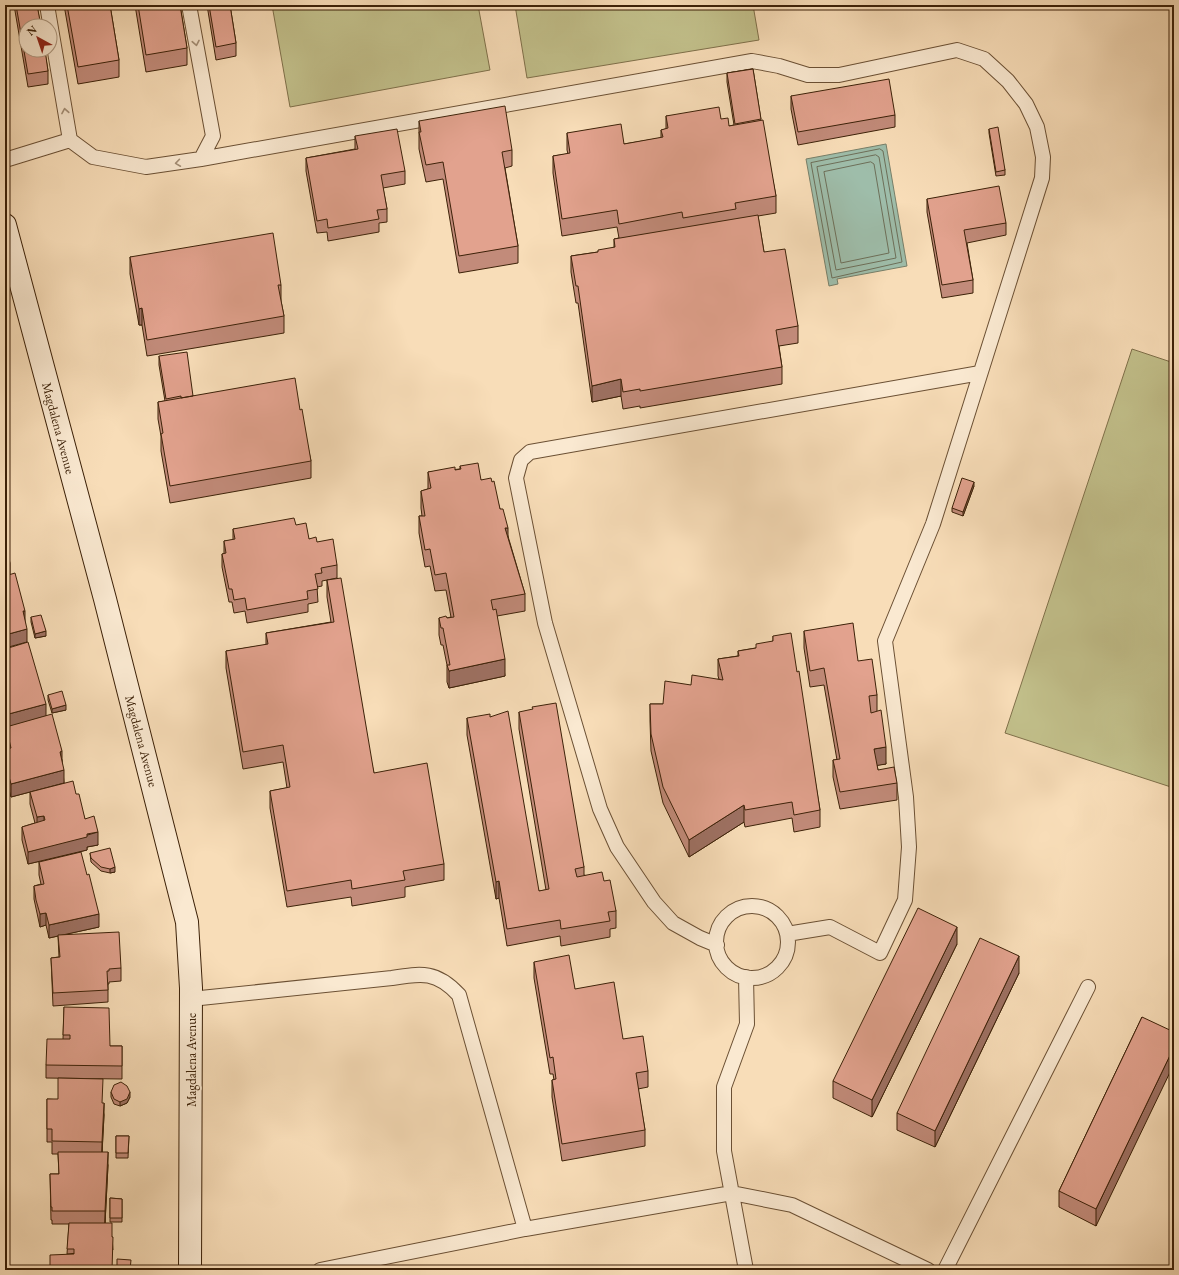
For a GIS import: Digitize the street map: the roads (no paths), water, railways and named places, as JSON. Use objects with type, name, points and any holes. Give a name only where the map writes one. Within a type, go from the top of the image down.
[{"type":"street","name":"Magdalena Avenue","points":[[5,225],[166,836],[187,922],[191,999],[190,1270]]},
{"type":"lane","points":[[47,5],[70,140],[93,157],[146,167],[201,159],[752,61],[779,66],[808,75],[839,75],[957,50],[984,58],[1008,81],[1026,104],[1037,127],[1043,157],[1042,178],[933,524],[885,641],[906,797],[909,847],[905,900],[880,953],[830,928],[787,934]]},
{"type":"lane","points":[[189,5],[213,136],[201,159]]},
{"type":"lane","points":[[5,160],[70,140]]},
{"type":"lane","points":[[717,945],[700,938],[673,923],[654,902],[617,847],[600,809],[545,624],[516,478],[521,460],[530,452],[980,373]]},
{"type":"lane","points":[[752,906],[764,908],[775,914],[783,922],[787,934],[788,946],[785,957],[778,967],[768,974],[757,977],[746,977],[735,973],[726,966],[720,956],[717,945],[717,934],[722,923],[730,914],[740,908],[752,906]]},
{"type":"lane","points":[[191,999],[420,974],[434,976],[449,984],[459,995],[525,1229]]},
{"type":"lane","points":[[746,977],[747,1024],[724,1087],[724,1151],[746,1270]]},
{"type":"lane","points":[[945,1270],[1088,987]]},
{"type":"lane","points":[[320,1270],[525,1229],[732,1193],[792,1205],[928,1270]]},
{"type":"water","points":[[886,144],[907,266],[837,279],[838,284],[829,286],[806,159]]}]
